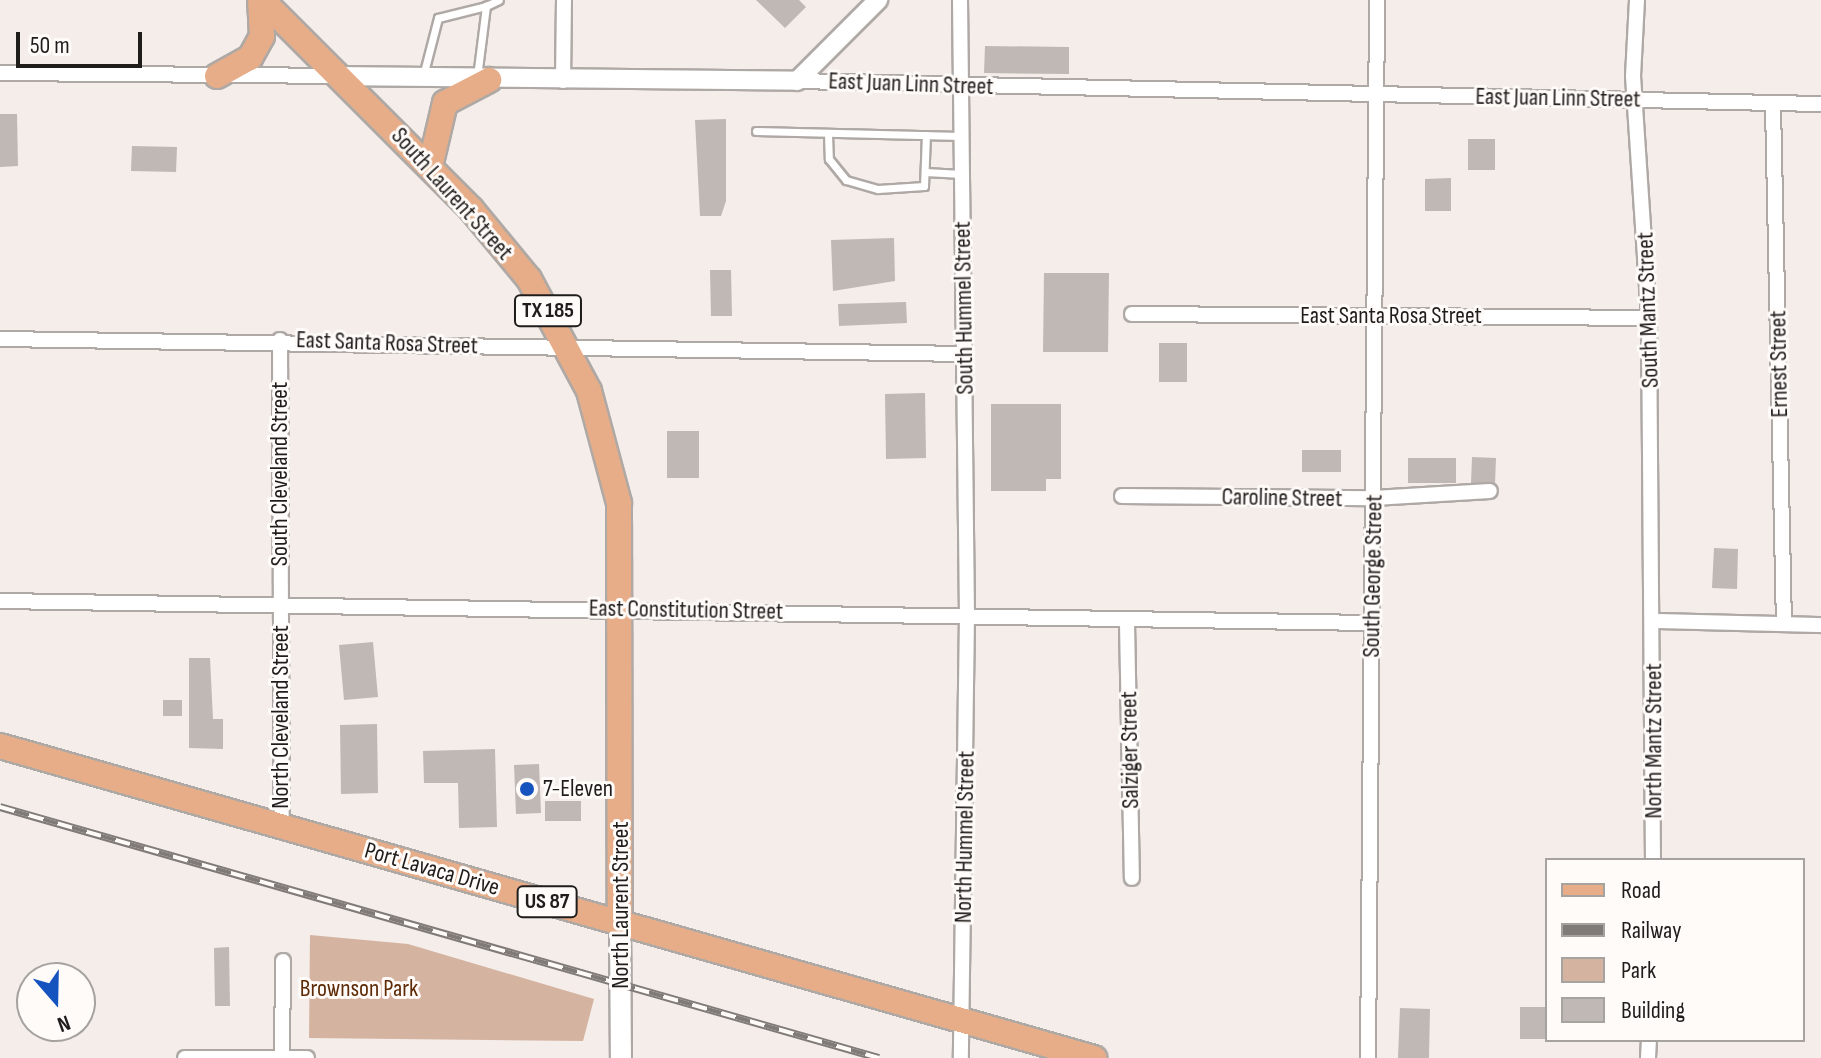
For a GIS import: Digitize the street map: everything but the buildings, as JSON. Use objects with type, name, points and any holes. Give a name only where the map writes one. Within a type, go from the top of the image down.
[{"type":"main road","points":[[217,76],[250,58],[262,36],[261,0]]},
{"type":"main road","name":"South Laurent Street","points":[[261,0],[342,76],[430,167],[529,279],[572,350],[605,433],[619,503],[624,608]]},
{"type":"main road","points":[[430,167],[445,103],[483,80]]},
{"type":"main road","name":"North Laurent Street","points":[[621,1058],[624,608]]},
{"type":"main road","name":"Port Lavaca Drive","points":[[0,746],[1094,1058]]},
{"type":"street","points":[[563,81],[564,0]]},
{"type":"street","points":[[797,81],[878,0]]},
{"type":"street","name":"South Hummel Street","points":[[960,0],[967,615]]},
{"type":"street","name":"South George Street","points":[[1368,1058],[1377,0]]},
{"type":"street","name":"South Mantz Street","points":[[1637,0],[1633,76],[1639,100],[1649,318],[1655,621]]},
{"type":"street","name":"East Juan Linn Street","points":[[0,73],[797,81],[1821,104]]},
{"type":"street","name":"Ernest Street","points":[[1773,105],[1784,624]]},
{"type":"street","name":"East Santa Rosa Street","points":[[1132,314],[1649,318]]},
{"type":"street","name":"East Santa Rosa Street","points":[[0,339],[280,340],[572,350],[965,354]]},
{"type":"street","name":"South Cleveland Street","points":[[280,340],[280,608]]},
{"type":"street","name":"Caroline Street","points":[[1122,496],[1374,498],[1490,491]]},
{"type":"street","name":"East Constitution Street","points":[[0,601],[280,608],[624,608],[967,615],[1127,623],[1373,623]]},
{"type":"street","name":"North Cleveland Street","points":[[280,608],[282,826]]},
{"type":"street","name":"North Hummel Street","points":[[961,1058],[967,615]]},
{"type":"street","points":[[1655,621],[1821,625]]},
{"type":"street","name":"North Mantz Street","points":[[1653,858],[1655,621]]},
{"type":"street","name":"Salziger Street","points":[[1127,623],[1132,878]]},
{"type":"street","points":[[282,1058],[283,961]]},
{"type":"street","points":[[185,1058],[307,1058]]},
{"type":"lane","points":[[423,78],[438,18],[499,0]]},
{"type":"lane","points":[[483,80],[486,6]]},
{"type":"lane","points":[[756,131],[961,136]]},
{"type":"lane","points":[[828,134],[829,159],[846,180],[878,189],[924,186],[926,135]]},
{"type":"lane","points":[[925,172],[962,174]]},
{"type":"green space","name":"Brownson Park","points":[[310,935],[408,944],[594,999],[583,1041],[309,1038]]},
{"type":"railway","points":[[0,807],[879,1058]]},
{"type":"place","name":"7-Eleven","points":[[527,789]]}]
